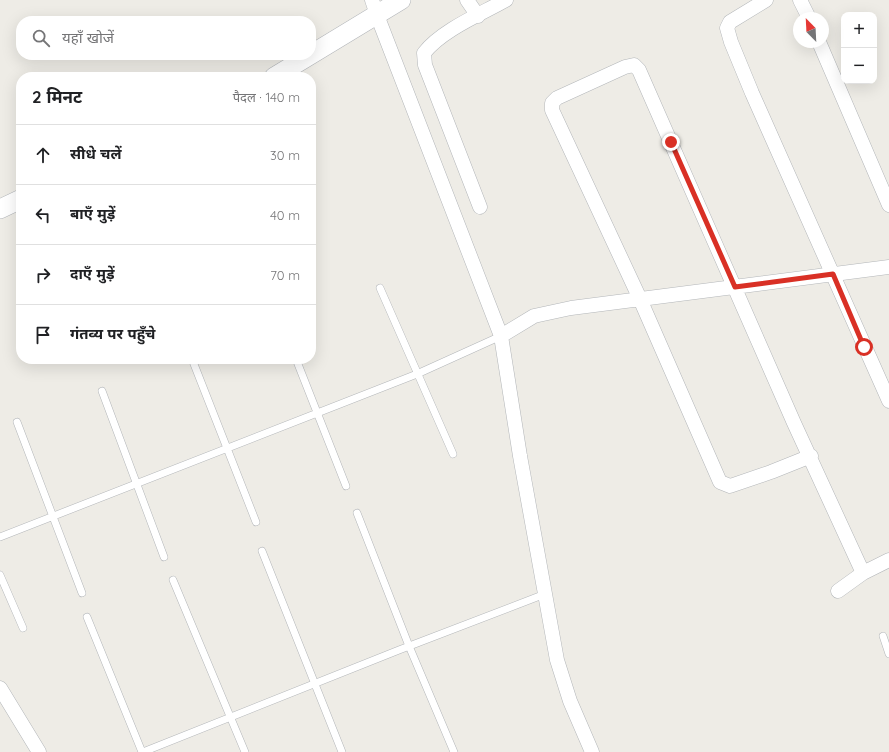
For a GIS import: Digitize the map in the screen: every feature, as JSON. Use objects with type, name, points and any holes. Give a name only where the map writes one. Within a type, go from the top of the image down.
[{"type":"main road","points":[[316,48],[375,8],[401,0]]},
{"type":"main road","points":[[281,72],[299,60]]},
{"type":"main road","points":[[0,209],[16,201]]},
{"type":"street","points":[[467,0],[478,16]]},
{"type":"street","points":[[480,207],[425,65],[424,53],[429,46],[446,34],[506,0]]},
{"type":"street","points":[[766,0],[730,22],[727,28],[752,93],[889,401]]},
{"type":"street","points":[[800,0],[806,12]]},
{"type":"street","points":[[375,8],[501,336],[560,673],[570,701],[592,752]]},
{"type":"street","points":[[823,48],[889,205]]},
{"type":"street","points":[[811,456],[730,486],[720,482],[640,299],[552,110],[552,103],[557,98],[625,67],[634,65],[639,70],[794,423],[811,456],[863,573]]},
{"type":"street","points":[[501,336],[534,316],[571,308],[889,267]]},
{"type":"street","points":[[838,591],[863,573],[889,560]]},
{"type":"street","points":[[0,688],[39,752]]},
{"type":"lane","points":[[380,288],[453,454]]},
{"type":"lane","points":[[0,537],[417,374],[501,336]]},
{"type":"lane","points":[[194,364],[256,522]]},
{"type":"lane","points":[[298,364],[346,486]]},
{"type":"lane","points":[[102,391],[164,557]]},
{"type":"lane","points":[[17,422],[82,594]]},
{"type":"lane","points":[[357,512],[409,646],[454,752]]},
{"type":"lane","points":[[262,551],[342,752]]},
{"type":"lane","points":[[0,575],[23,628]]},
{"type":"lane","points":[[173,580],[245,752]]},
{"type":"lane","points":[[87,617],[142,752],[409,646],[545,594]]},
{"type":"lane","points":[[883,636],[889,654]]},
{"type":"route","points":[[671,142],[735,287],[833,274],[864,347]]}]
